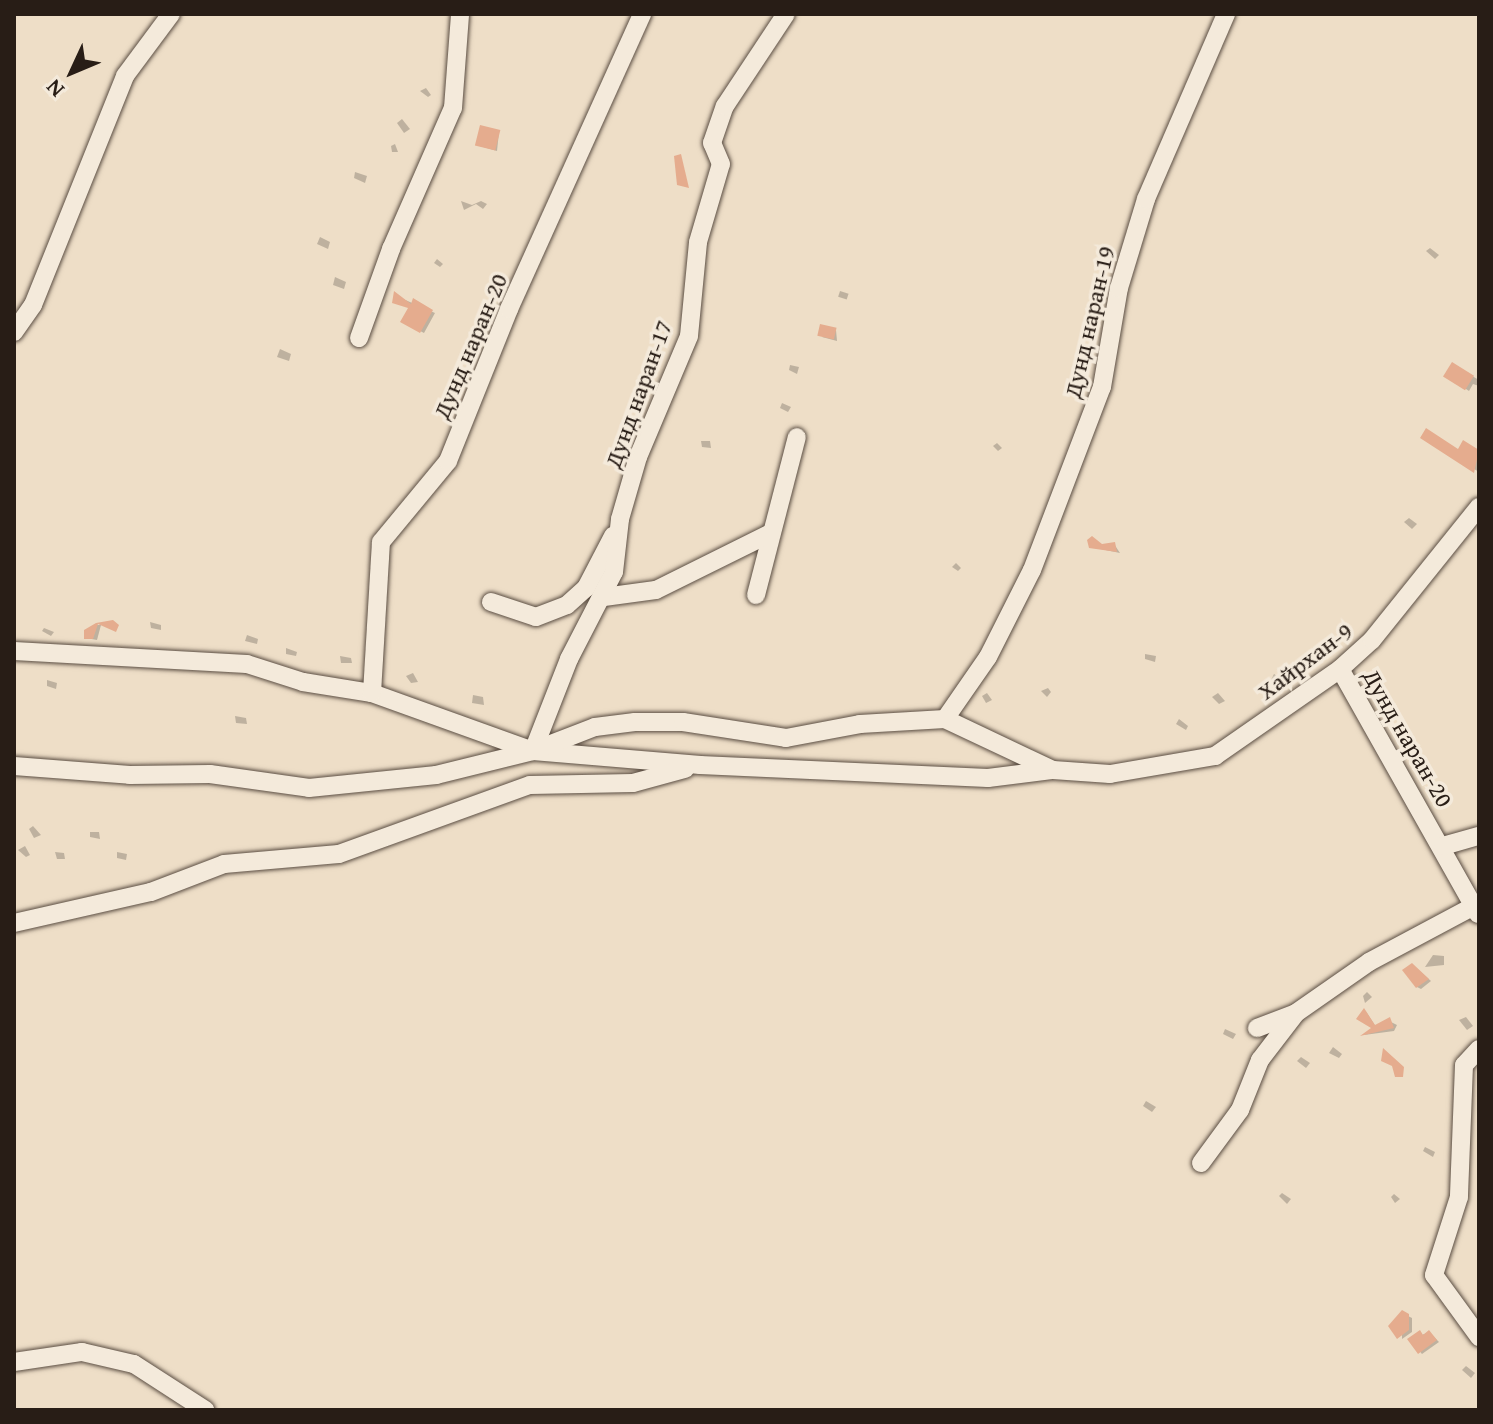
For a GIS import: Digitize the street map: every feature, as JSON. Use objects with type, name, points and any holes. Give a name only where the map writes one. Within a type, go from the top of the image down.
[{"type":"street","points":[[14,332],[33,305],[125,76],[171,14]]},
{"type":"street","points":[[359,338],[391,249],[453,108],[460,14]]},
{"type":"street","name":"Дунд наран-20","points":[[372,693],[381,542],[448,461],[509,309],[642,14]]},
{"type":"street","name":"Дунд наран-17","points":[[533,751],[569,659],[604,597],[614,572],[620,519],[638,457],[689,336],[701,227],[721,164],[712,143],[725,106],[786,14]]},
{"type":"street","name":"Дунд наран-19","points":[[945,719],[988,657],[1038,556],[1102,387],[1119,288],[1146,199],[1226,14]]},
{"type":"street","points":[[756,595],[797,437]]},
{"type":"street","name":"Хайрхан-9","points":[[1053,770],[1110,774],[1215,756],[1340,669],[1372,640],[1479,507]]},
{"type":"street","points":[[491,602],[536,617],[567,605],[586,588],[620,519]]},
{"type":"street","points":[[604,597],[656,590],[771,533]]},
{"type":"street","points":[[14,651],[247,664],[303,682],[372,693],[533,751],[700,765],[988,778],[1053,770]]},
{"type":"street","name":"Дунд наран-20","points":[[1340,669],[1443,846],[1476,911]]},
{"type":"street","points":[[14,766],[130,775],[210,774],[309,788],[436,775],[533,751],[595,727],[635,722],[683,722],[786,738],[860,724],[945,719],[1053,770]]},
{"type":"street","points":[[14,923],[151,892],[224,864],[339,854],[530,785],[633,783],[700,765]]},
{"type":"street","points":[[1443,846],[1479,836]]},
{"type":"street","points":[[1257,1028],[1296,1013],[1369,962],[1476,911]]},
{"type":"street","points":[[1201,1163],[1240,1110],[1260,1060],[1296,1013]]},
{"type":"street","points":[[1479,1049],[1464,1065],[1459,1197],[1434,1275],[1479,1337]]},
{"type":"street","points":[[14,1362],[82,1352],[134,1364],[205,1410]]},
{"type":"building","points":[[480,125],[500,130],[495,150],[475,145]]},
{"type":"building","points":[[681,154],[689,188],[677,185],[674,156]]},
{"type":"building","points":[[394,291],[411,304],[413,298],[433,310],[420,333],[400,322],[408,308],[392,303]]},
{"type":"building","points":[[820,324],[837,328],[834,340],[817,336]]},
{"type":"building","points":[[1452,362],[1474,376],[1465,390],[1443,376]]},
{"type":"building","points":[[1426,428],[1458,449],[1463,440],[1479,450],[1474,473],[1420,438]]},
{"type":"building","points":[[1092,536],[1102,544],[1115,542],[1117,552],[1089,548],[1087,540]]},
{"type":"building","points":[[113,620],[119,625],[116,632],[98,624],[93,639],[84,639],[84,630],[96,623]]},
{"type":"building","points":[[1412,963],[1429,979],[1416,988],[1402,970]]},
{"type":"building","points":[[1364,1008],[1375,1025],[1390,1017],[1394,1028],[1360,1036],[1371,1028],[1356,1019]]},
{"type":"building","points":[[1383,1048],[1404,1067],[1403,1077],[1395,1077],[1392,1066],[1381,1061]]},
{"type":"building","points":[[1402,1310],[1409,1314],[1409,1330],[1397,1339],[1388,1326]]},
{"type":"building","points":[[1420,1330],[1423,1335],[1429,1330],[1437,1340],[1418,1354],[1407,1339]]}]
